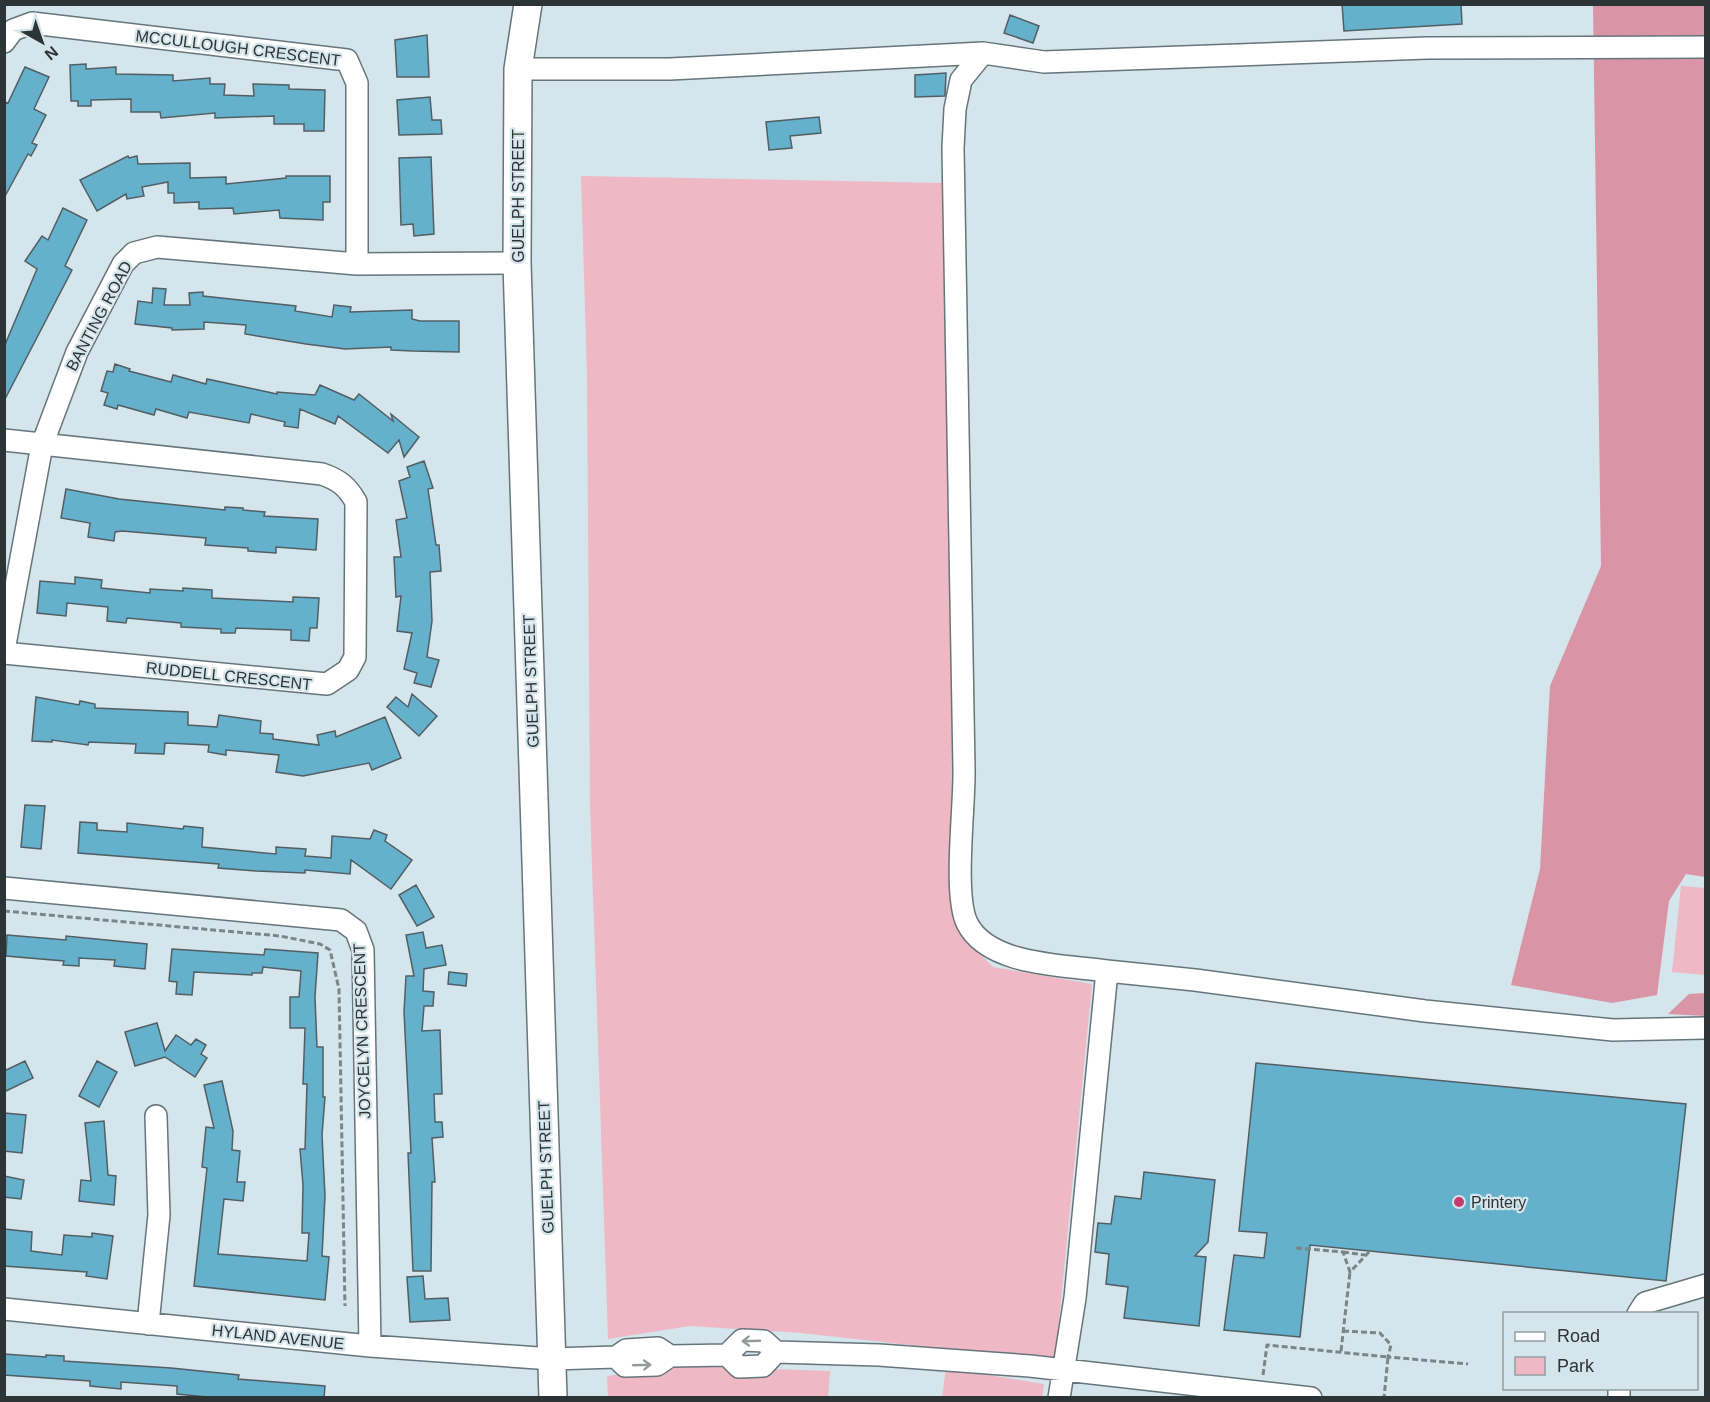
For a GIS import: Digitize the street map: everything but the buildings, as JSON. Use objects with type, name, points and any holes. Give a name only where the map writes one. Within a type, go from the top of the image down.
[{"type":"main road","name":"GUELPH STREET","points":[[528,4],[518,69],[517,263],[553,1398]]},
{"type":"street","name":"MCCULLOUGH CRESCENT","points":[[4,42],[13,30],[32,23],[347,60],[357,83],[357,264]]},
{"type":"street","points":[[518,69],[670,69],[983,52],[1044,62],[1426,48],[1706,46]]},
{"type":"street","points":[[983,52],[961,81],[955,109],[953,148],[964,775],[961,893],[967,923],[987,946],[1012,957],[1107,971],[1195,980],[1425,1011],[1613,1030],[1706,1028]]},
{"type":"street","name":"BANTING ROAD","points":[[4,651],[42,445],[77,352],[123,264],[134,253],[157,247],[357,264],[517,263]]},
{"type":"street","points":[[4,440],[42,445]]},
{"type":"street","name":"RUDDELL CRESCENT","points":[[4,651],[315,685],[337,680],[348,670],[355,657],[356,502],[348,488],[336,479],[322,474],[42,445]]},
{"type":"street","name":"JOYCELYN CRESCENT","points":[[4,888],[341,920],[356,931],[363,950],[370,1346]]},
{"type":"street","points":[[1059,1398],[1061,1371],[1075,1298],[1107,971]]},
{"type":"street","points":[[148,1324],[159,1215],[156,1116]]},
{"type":"street","points":[[1639,1312],[1645,1303],[1706,1285]]},
{"type":"street","name":"HYLAND AVENUE","points":[[4,1309],[370,1346],[552,1359],[616,1357],[625,1366],[657,1365],[670,1356],[727,1355],[742,1340],[764,1341],[776,1352],[890,1356],[1030,1366],[1061,1371]]},
{"type":"street","points":[[1061,1371],[1311,1398]]},
{"type":"path","points":[[4,911],[280,936],[320,944],[330,950],[339,989],[345,1306]]},
{"type":"path","points":[[1296,1248],[1366,1255]]},
{"type":"path","points":[[1350,1272],[1370,1251]]},
{"type":"path","points":[[1341,1351],[1350,1272],[1343,1252]]},
{"type":"path","points":[[1343,1331],[1380,1333],[1390,1345],[1384,1398]]},
{"type":"path","points":[[1261,1392],[1267,1345],[1468,1364]]},
{"type":"green space","points":[[581,176],[944,183],[958,932],[993,967],[1092,984],[1055,1361],[801,1333],[690,1326],[608,1339],[590,805],[587,375]]},
{"type":"green space","points":[[1681,886],[1705,888],[1705,975],[1672,972]]},
{"type":"green space","points":[[683,1366],[830,1371],[828,1398],[608,1397],[607,1376]]},
{"type":"green space","points":[[946,1368],[1044,1384],[1042,1397],[942,1398]]},
{"type":"shaded area","points":[[1593,5],[1705,5],[1705,877],[1686,874],[1669,901],[1657,995],[1612,1003],[1511,985],[1540,869],[1550,686],[1601,566]]},
{"type":"shaded area","points":[[1705,993],[1705,1016],[1668,1014],[1689,994]]},
{"type":"place","name":"Printery","points":[[1459,1202]]}]
